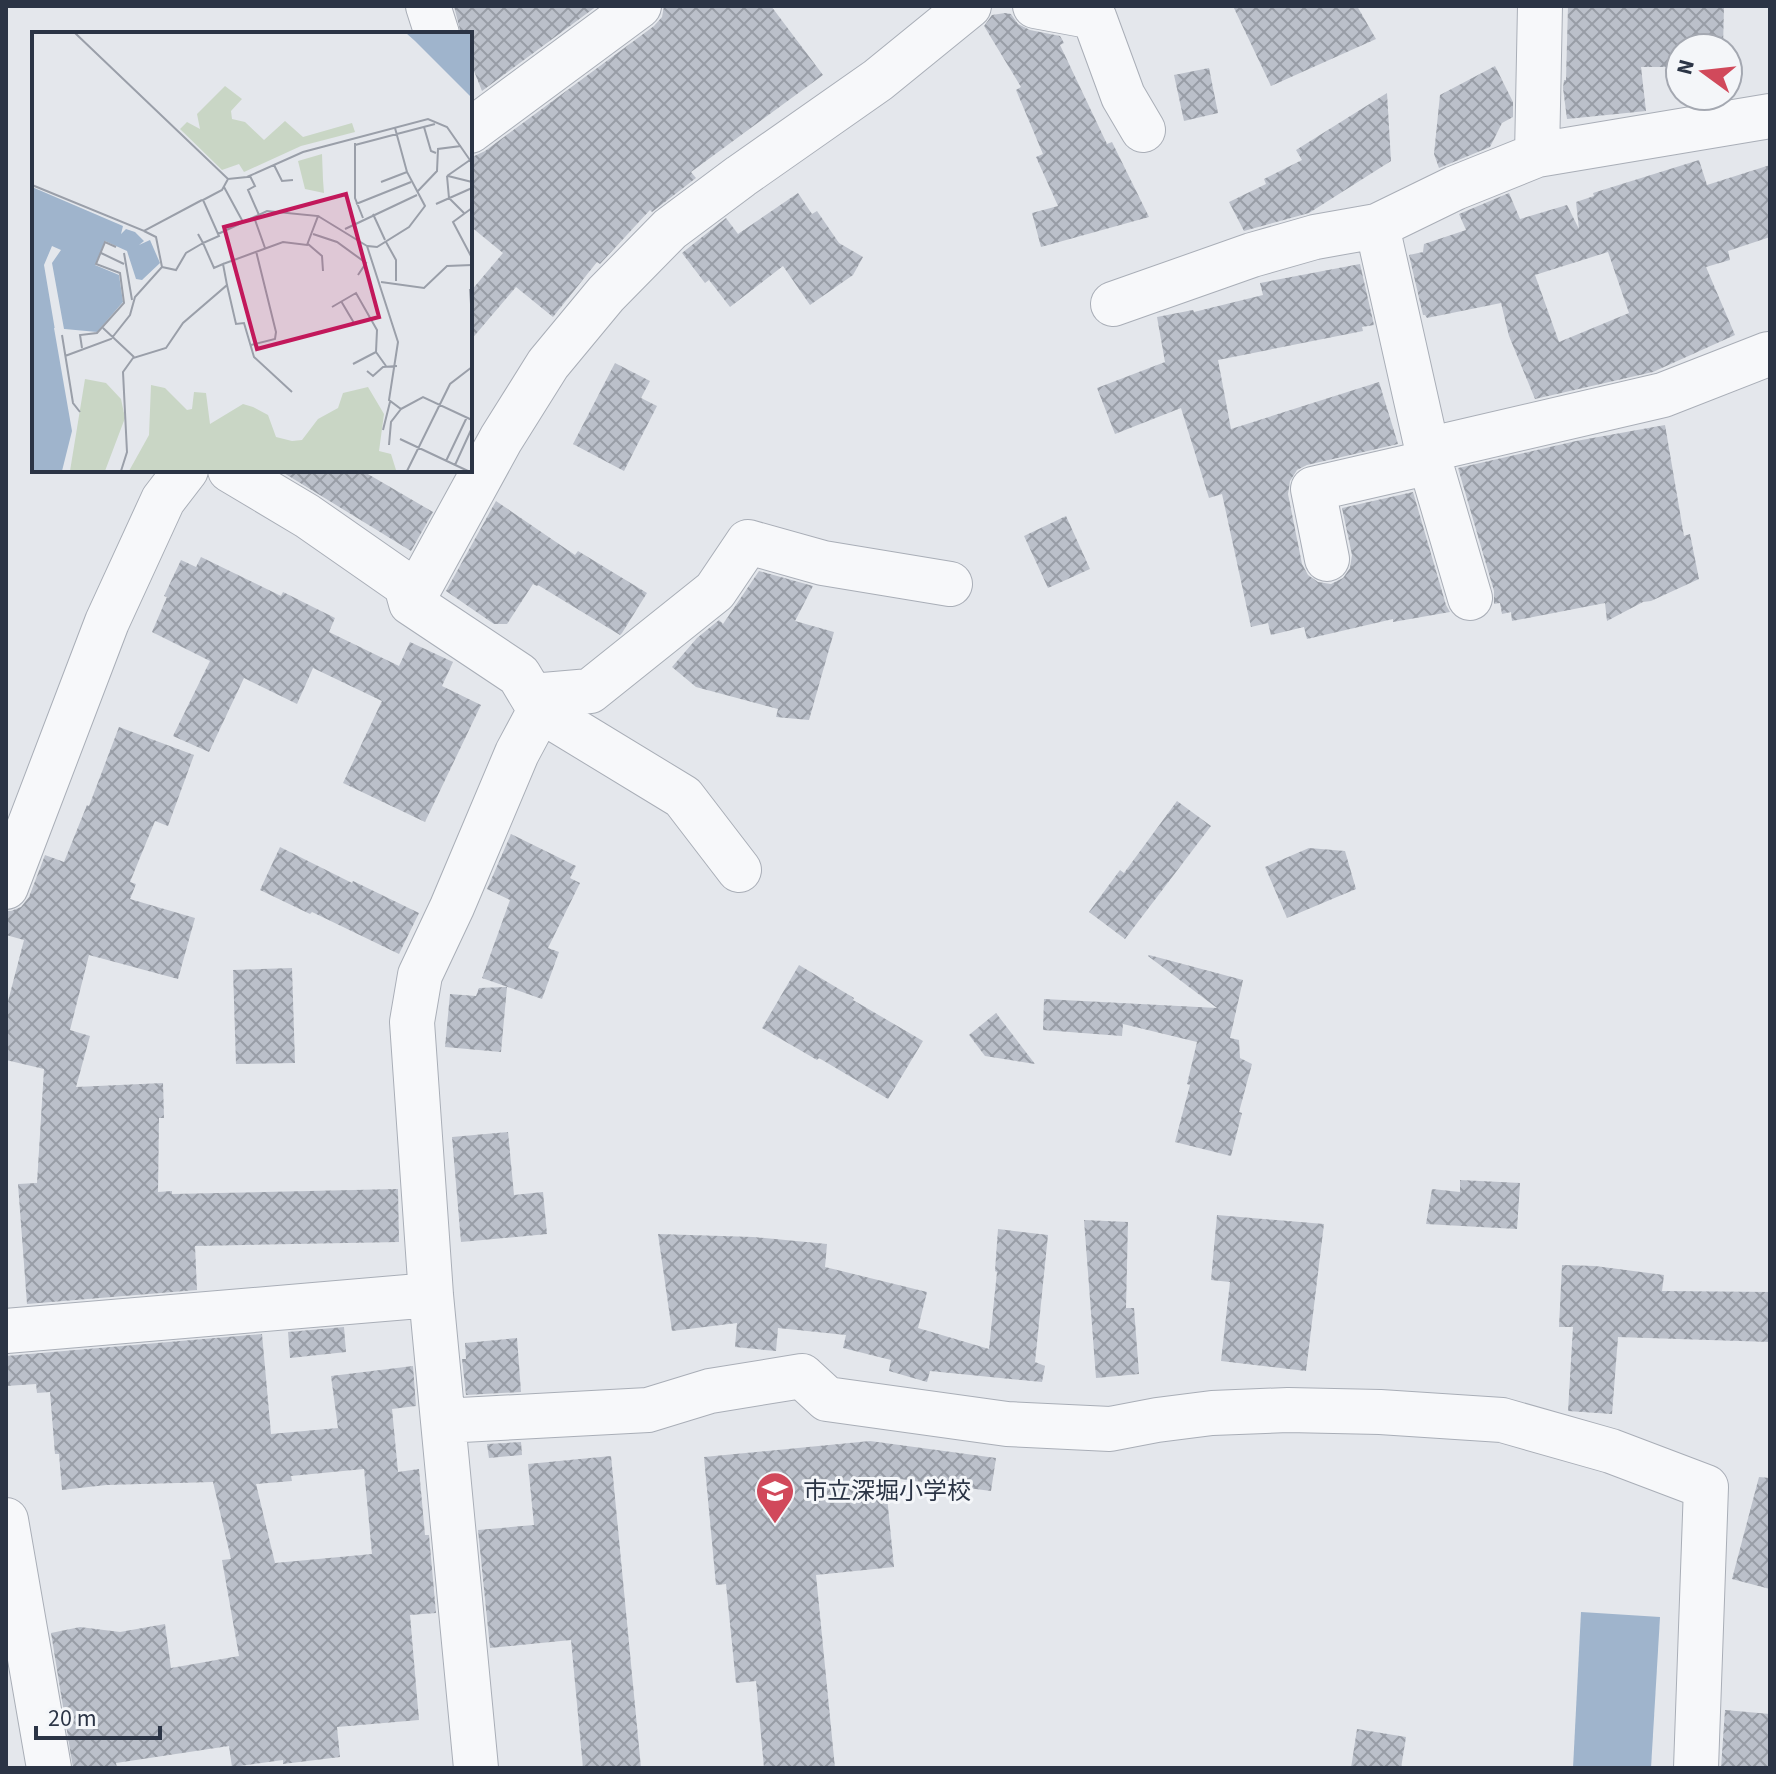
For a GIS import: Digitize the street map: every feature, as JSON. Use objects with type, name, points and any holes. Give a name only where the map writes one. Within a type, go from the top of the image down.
[{"type":"street","points":[[428,6],[436,32]]},
{"type":"street","points":[[472,130],[639,6]]},
{"type":"street","points":[[411,603],[501,439],[548,364],[606,294],[670,229],[878,80],[969,6]]},
{"type":"street","points":[[1035,6],[1094,17],[1123,96],[1143,130]]},
{"type":"street","points":[[1537,155],[1540,6]]},
{"type":"street","points":[[1113,304],[1252,255],[1315,237],[1377,226],[1455,188],[1537,155],[1770,116]]},
{"type":"street","points":[[1377,226],[1428,456],[1470,598]]},
{"type":"street","points":[[1327,559],[1313,489],[1663,395],[1768,354]]},
{"type":"street","points":[[6,887],[21,797],[163,500],[184,472]]},
{"type":"street","points":[[233,472],[307,516],[406,585],[411,603],[519,675],[536,703],[683,797],[739,870]]},
{"type":"street","points":[[536,703],[590,691],[715,591],[748,542],[823,563],[950,584]]},
{"type":"street","points":[[476,1768],[431,1295],[412,1022],[420,975],[452,907],[536,703]]},
{"type":"street","points":[[6,1331],[431,1295]]},
{"type":"street","points":[[443,1421],[648,1410],[710,1391],[802,1376],[827,1399],[1007,1424],[1110,1429],[1212,1413],[1288,1410],[1502,1420],[1611,1451],[1706,1487],[1696,1768]]},
{"type":"street","points":[[6,1520],[49,1768]]},
{"type":"water","points":[[1581,1612],[1660,1617],[1651,1768],[1573,1768]]},
{"type":"building","points":[[454,6],[597,6],[482,91],[472,66],[472,32],[460,32]]},
{"type":"building","points":[[664,6],[771,6],[823,75],[691,172],[696,178],[652,212],[650,210],[600,264],[597,262],[553,317],[516,287],[472,339],[472,290],[503,253],[472,228],[472,157],[485,151],[662,17]]},
{"type":"building","points":[[1233,6],[1357,6],[1376,39],[1271,86]]},
{"type":"building","points":[[1568,6],[1724,6],[1723,32],[1664,32],[1664,67],[1641,67],[1646,111],[1567,119],[1563,88],[1566,80]]},
{"type":"building","points":[[1011,14],[1018,24],[1030,30],[1060,36],[1064,43],[1060,45],[1107,144],[1112,142],[1149,217],[1041,247],[1032,213],[1058,206],[1036,157],[1043,154],[1016,90],[1021,87],[984,26],[992,15]]},
{"type":"building","points":[[1495,66],[1513,102],[1513,117],[1502,123],[1490,147],[1439,168],[1434,154],[1440,95]]},
{"type":"building","points":[[1209,68],[1218,113],[1184,121],[1174,75]]},
{"type":"building","points":[[1387,93],[1391,161],[1309,213],[1244,231],[1229,202],[1266,184],[1264,179],[1302,160],[1296,150]]},
{"type":"building","points":[[1699,160],[1707,185],[1770,165],[1770,237],[1728,251],[1730,260],[1706,267],[1735,335],[1653,372],[1535,399],[1509,336],[1501,303],[1427,318],[1423,315],[1409,255],[1423,252],[1424,244],[1466,230],[1459,214],[1509,193],[1520,219],[1567,205],[1579,229],[1576,202],[1594,196],[1593,193]],"holes":[[[1608,252],[1629,313],[1559,342],[1535,275]]]},
{"type":"building","points":[[798,193],[812,214],[817,211],[839,243],[863,257],[853,275],[810,305],[783,266],[730,307],[709,280],[705,283],[682,253],[726,218],[738,234]]},
{"type":"building","points":[[1360,264],[1374,325],[1362,327],[1363,331],[1218,360],[1231,429],[1379,382],[1398,444],[1307,465],[1297,470],[1290,481],[1288,494],[1302,564],[1308,575],[1318,582],[1331,584],[1343,578],[1350,568],[1352,555],[1342,508],[1413,492],[1450,612],[1393,622],[1393,619],[1307,639],[1304,627],[1271,635],[1268,623],[1251,627],[1222,494],[1209,498],[1181,408],[1115,434],[1097,388],[1165,362],[1157,317],[1194,312],[1263,295],[1260,283]]},
{"type":"building","points":[[615,363],[650,381],[641,398],[657,406],[624,471],[573,444]]},
{"type":"building","points":[[1665,425],[1684,536],[1690,534],[1699,579],[1607,621],[1605,603],[1512,621],[1511,612],[1502,614],[1500,603],[1494,604],[1494,591],[1458,468],[1576,441]]},
{"type":"building","points":[[282,472],[364,472],[433,512],[411,551]]},
{"type":"building","points":[[496,501],[575,555],[578,551],[647,593],[620,635],[538,585],[533,584],[507,624],[494,624],[446,591]]},
{"type":"building","points":[[1066,516],[1090,569],[1048,588],[1024,536]]},
{"type":"building","points":[[201,557],[335,618],[329,632],[399,666],[410,642],[453,662],[442,686],[481,705],[425,822],[343,783],[382,701],[313,668],[297,704],[244,678],[209,752],[173,736],[210,661],[152,632],[181,560],[196,567]]},
{"type":"building","points":[[759,571],[813,586],[795,621],[834,632],[809,720],[776,717],[778,709],[696,687],[672,667],[697,638],[719,620],[723,624]]},
{"type":"building","points":[[119,727],[194,755],[168,826],[155,821],[130,882],[136,884],[130,899],[195,918],[178,979],[89,955],[70,1030],[90,1036],[76,1087],[163,1083],[164,1118],[159,1118],[158,1192],[398,1189],[399,1242],[195,1246],[197,1290],[27,1304],[18,1184],[37,1183],[44,1069],[6,1060],[6,1009],[24,940],[6,935],[6,911],[21,907],[29,897],[45,855],[64,862]]},
{"type":"building","points":[[1177,801],[1211,826],[1125,939],[1089,912],[1120,870],[1124,873]]},
{"type":"building","points":[[511,834],[576,866],[570,878],[580,883],[548,948],[559,952],[542,999],[482,978],[510,900],[487,889]]},
{"type":"building","points":[[280,847],[419,913],[399,954],[260,890]]},
{"type":"building","points":[[1309,848],[1345,851],[1356,889],[1287,918],[1265,867]]},
{"type":"building","points":[[1149,955],[1243,980],[1230,1038],[1239,1040],[1240,1058],[1252,1064],[1231,1156],[1175,1142],[1190,1085],[1187,1084],[1197,1042],[1123,1024],[1122,1036],[1043,1030],[1044,999],[1217,1008]]},
{"type":"building","points":[[799,965],[923,1041],[888,1099],[762,1028]]},
{"type":"building","points":[[292,968],[295,1063],[236,1064],[233,970]]},
{"type":"building","points":[[507,987],[501,1052],[445,1047],[450,994],[476,996],[479,988]]},
{"type":"building","points":[[996,1013],[1035,1064],[985,1056],[969,1035]]},
{"type":"building","points":[[508,1132],[514,1195],[543,1192],[547,1234],[461,1242],[452,1137]]},
{"type":"building","points":[[1460,1180],[1520,1183],[1517,1229],[1426,1224],[1432,1189],[1460,1192]]},
{"type":"building","points":[[1217,1215],[1324,1224],[1306,1371],[1221,1361],[1230,1282],[1211,1280]]},
{"type":"building","points":[[1084,1220],[1128,1222],[1126,1308],[1134,1308],[1139,1374],[1096,1378]]},
{"type":"building","points":[[998,1229],[1048,1235],[1035,1362],[1045,1366],[1042,1382],[930,1371],[927,1382],[889,1371],[891,1360],[843,1348],[846,1335],[778,1328],[776,1351],[735,1347],[737,1323],[672,1331],[658,1234],[753,1237],[827,1244],[825,1267],[927,1292],[918,1328],[989,1349]]},
{"type":"building","points":[[1562,1265],[1664,1275],[1662,1291],[1770,1292],[1770,1342],[1618,1337],[1612,1414],[1568,1411],[1573,1327],[1559,1327]]},
{"type":"building","points":[[344,1327],[346,1352],[290,1358],[288,1332]]},
{"type":"building","points":[[262,1334],[271,1434],[338,1428],[331,1376],[413,1366],[416,1406],[392,1409],[398,1472],[419,1469],[436,1613],[410,1615],[419,1720],[337,1727],[340,1757],[232,1767],[229,1746],[116,1763],[117,1768],[73,1768],[51,1633],[80,1627],[120,1632],[165,1624],[171,1668],[239,1656],[222,1560],[231,1559],[213,1482],[106,1485],[62,1490],[59,1454],[55,1454],[50,1392],[37,1393],[36,1384],[6,1386],[6,1356]],"holes":[[[364,1469],[372,1554],[275,1563],[256,1484],[292,1481],[291,1476]]]},
{"type":"building","points":[[517,1338],[521,1392],[466,1395],[462,1359],[466,1359],[465,1343]]},
{"type":"building","points":[[870,1441],[996,1458],[991,1491],[885,1477],[894,1567],[816,1575],[835,1768],[764,1768],[756,1681],[736,1683],[726,1584],[716,1585],[704,1457]]},
{"type":"building","points":[[521,1442],[522,1455],[489,1458],[487,1444]]},
{"type":"building","points":[[611,1456],[641,1768],[583,1768],[571,1640],[490,1648],[478,1530],[534,1525],[528,1464]]},
{"type":"building","points":[[1759,1477],[1770,1478],[1770,1589],[1732,1579]]},
{"type":"building","points":[[1725,1710],[1770,1714],[1770,1768],[1721,1768]]},
{"type":"building","points":[[1357,1729],[1406,1737],[1401,1768],[1351,1768]]},
{"type":"place","name":"市立深堀小学校","points":[[775,1525]]}]
